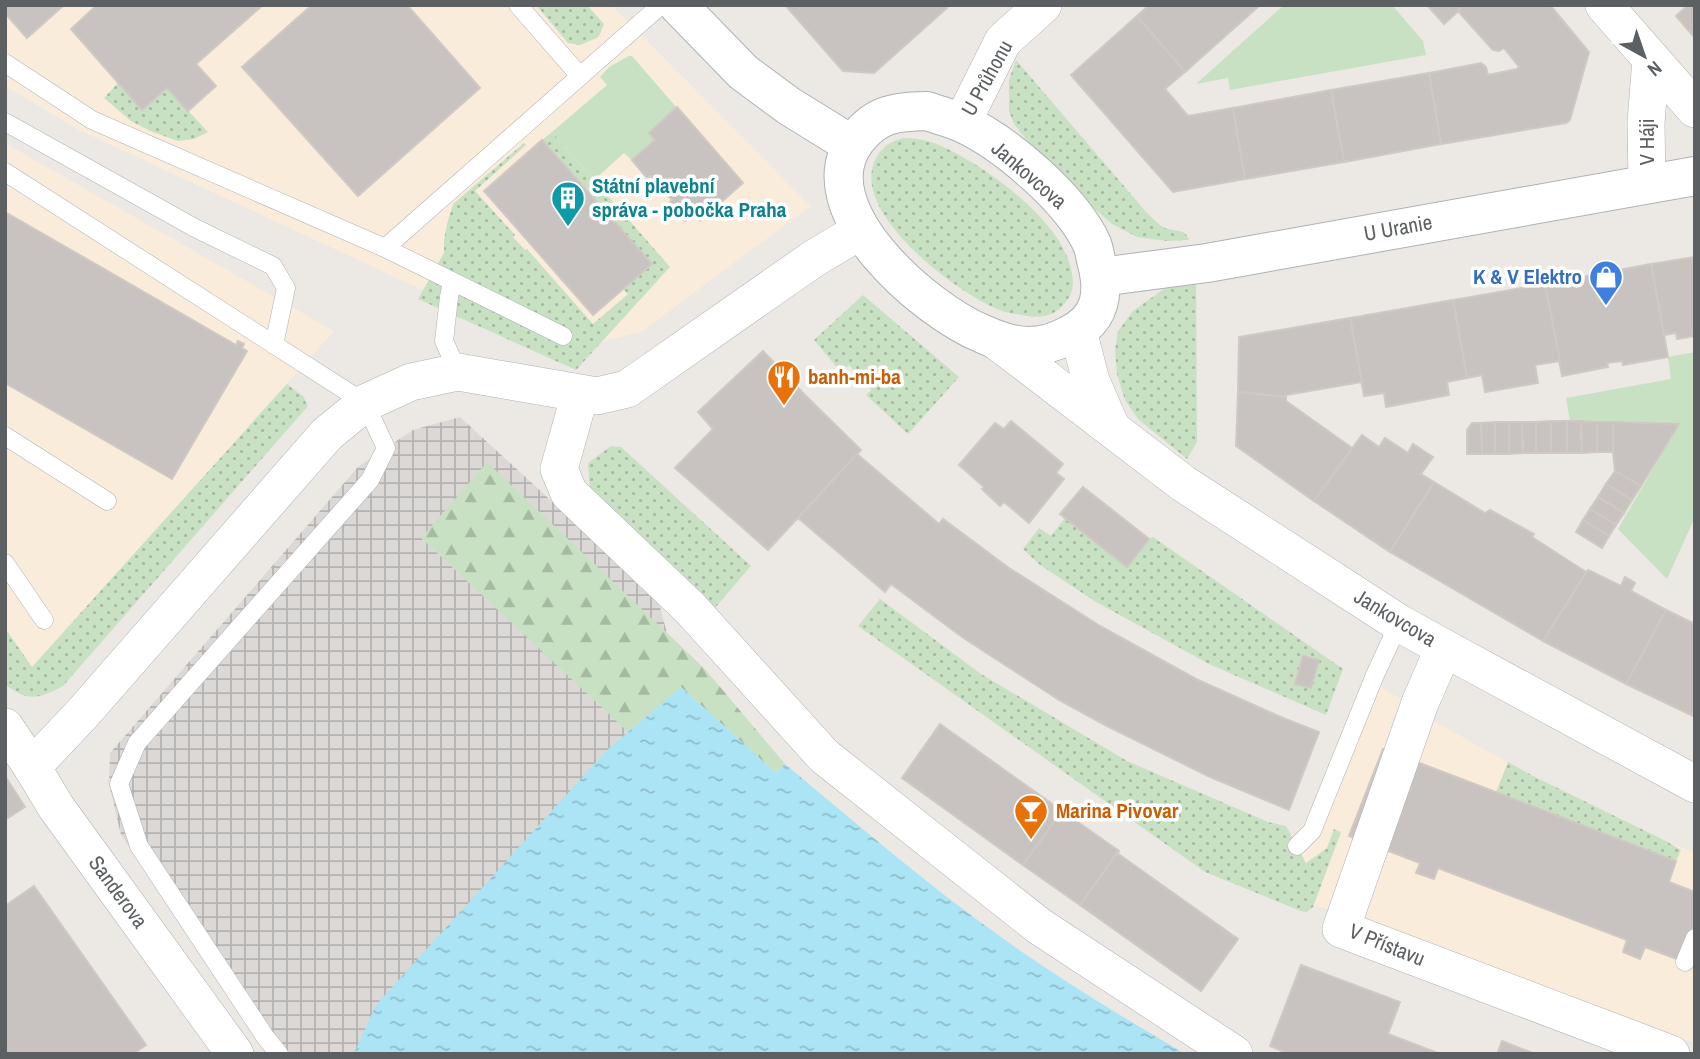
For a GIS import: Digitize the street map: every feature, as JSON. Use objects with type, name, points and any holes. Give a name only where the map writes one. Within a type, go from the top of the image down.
[{"type":"main road","points":[[678,5],[743,72],[789,106],[852,145]]},
{"type":"main road","name":"Jankovcova","points":[[994,339],[970,329],[936,306],[889,266],[860,231],[846,197],[843,169],[852,145],[863,131],[878,120],[900,112],[927,111],[962,124],[1002,146],[1041,179],[1071,212],[1092,245],[1101,276],[1102,293],[1097,308],[1090,321],[1078,331]]},
{"type":"main road","name":"U Uranie","points":[[1101,276],[1207,263],[1695,176]]},
{"type":"main road","points":[[994,339],[1027,346],[1054,343],[1078,331]]},
{"type":"street","name":"U Průhonu","points":[[962,124],[1003,41],[1043,5]]},
{"type":"street","points":[[1604,5],[1695,109]]},
{"type":"street","name":"V Háji","points":[[1647,184],[1646,123],[1651,60]]},
{"type":"street","points":[[16,753],[83,713],[327,434],[365,404],[411,382],[458,372],[597,396],[627,389],[813,259],[860,231]]},
{"type":"street","name":"Jankovcova","points":[[1078,331],[1091,381],[1111,428]]},
{"type":"street","name":"Jankovcova","points":[[994,339],[1194,491],[1399,622],[1695,784]]},
{"type":"street","points":[[580,394],[559,469],[569,493],[690,608],[824,756],[1039,926],[1234,1054]]},
{"type":"street","name":"V Přístavu","points":[[1444,648],[1420,703],[1341,929],[1671,1054]]},
{"type":"street","name":"Sanderova","points":[[16,753],[235,1054]]},
{"type":"lane","points":[[519,5],[580,76]]},
{"type":"lane","points":[[385,248],[661,5]]},
{"type":"lane","points":[[5,63],[92,120],[385,248],[563,336]]},
{"type":"lane","points":[[5,122],[195,228],[273,266],[286,288],[274,345]]},
{"type":"lane","points":[[5,172],[365,404],[386,448],[369,480],[137,743],[119,784],[139,846],[279,1054]]},
{"type":"lane","points":[[453,282],[444,341],[458,372]]},
{"type":"lane","points":[[5,436],[107,501]]},
{"type":"lane","points":[[5,563],[44,620]]},
{"type":"lane","points":[[1297,846],[1312,831],[1399,622]]},
{"type":"lane","points":[[1685,962],[1695,938]]},
{"type":"shaded area","points":[[5,5],[611,5],[811,206],[641,332],[558,353],[81,131],[5,86]]},
{"type":"shaded area","points":[[5,143],[334,331],[32,667],[5,628]]},
{"type":"shaded area","points":[[460,417],[658,599],[681,687],[628,732],[352,1054],[273,1054],[121,835],[109,784],[110,753],[358,467],[413,430]]},
{"type":"shaded area","points":[[1373,682],[1441,725],[1531,775],[1695,853],[1695,1043],[1271,889]]},
{"type":"green space","points":[[536,5],[587,5],[604,24],[597,38],[580,45],[568,43]]},
{"type":"green space","points":[[1284,5],[1392,5],[1423,41],[1426,55],[1230,90],[1228,78],[1196,84]]},
{"type":"green space","points":[[632,56],[677,108],[649,132],[655,140],[632,160],[624,153],[594,180],[552,132],[607,85],[600,77],[609,67]]},
{"type":"green space","points":[[1016,60],[1147,213],[1162,227],[1180,231],[1189,240],[1167,241],[1137,237],[1112,224],[1029,143],[1014,124],[1009,111],[1009,80]]},
{"type":"green space","points":[[118,83],[142,110],[167,88],[208,132],[194,139],[178,141],[131,121],[104,98]]},
{"type":"green space","points":[[552,132],[670,267],[576,370],[418,299],[444,253],[444,240],[453,204],[524,143],[526,145],[475,191],[515,235],[513,237],[527,249],[593,324],[628,294],[623,289],[651,264],[542,140]]},
{"type":"green space","points":[[903,138],[930,142],[958,154],[999,181],[1039,216],[1066,254],[1072,274],[1071,293],[1061,308],[1040,317],[1002,311],[939,273],[897,233],[882,211],[873,190],[872,170],[883,149]]},
{"type":"green space","points":[[1196,282],[1197,442],[1187,459],[1138,419],[1125,400],[1117,374],[1115,350],[1118,331],[1133,311],[1168,286]]},
{"type":"green space","points":[[863,295],[959,377],[908,434],[866,395],[871,390],[849,365],[840,371],[814,340]]},
{"type":"green space","points":[[1695,352],[1695,517],[1667,579],[1618,529],[1679,424],[1570,421],[1566,398],[1671,379],[1668,357]]},
{"type":"green space","points":[[287,384],[303,396],[308,406],[63,686],[33,697],[20,694],[5,684],[5,628],[32,667]]},
{"type":"green space","points":[[611,446],[621,447],[751,566],[714,609],[590,490],[588,463]]},
{"type":"green space","points":[[487,462],[704,668],[785,764],[776,773],[681,687],[628,732],[421,538]]},
{"type":"green space","points":[[1065,518],[1127,567],[1153,537],[1343,669],[1326,715],[1209,664],[1096,602],[1040,565],[1023,549],[1039,528],[1051,536]]},
{"type":"green space","points":[[880,599],[981,674],[1127,761],[1268,822],[1286,826],[1306,863],[1327,848],[1334,829],[1341,832],[1313,907],[1307,912],[1301,911],[1205,872],[858,626]]},
{"type":"green space","points":[[1508,762],[1666,841],[1681,850],[1676,861],[1496,792]]},
{"type":"water","points":[[681,687],[776,773],[785,764],[973,917],[1069,983],[1185,1054],[352,1054],[376,1005],[606,751]]},
{"type":"building","points":[[5,5],[64,5],[27,38],[5,13]]},
{"type":"building","points":[[97,5],[263,5],[196,64],[216,86],[188,111],[167,88],[142,110],[71,29]]},
{"type":"building","points":[[312,5],[407,5],[480,88],[358,196],[242,67]]},
{"type":"building","points":[[785,5],[944,5],[947,8],[874,73],[843,71]]},
{"type":"building","points":[[1149,5],[1260,5],[1185,72],[1137,16]]},
{"type":"building","points":[[1427,5],[1465,5],[1444,24]]},
{"type":"building","points":[[1465,5],[1550,5],[1589,52],[1570,120],[1566,123],[1441,144],[1429,73],[1481,63],[1486,67],[1488,75],[1519,67],[1504,48],[1493,50],[1458,11]]},
{"type":"building","points":[[1688,5],[1695,5],[1695,38],[1676,16]]},
{"type":"building","points":[[1137,16],[1185,72],[1165,89],[1188,116],[1233,108],[1245,179],[1173,192],[1071,75]]},
{"type":"building","points":[[1429,73],[1441,144],[1344,162],[1331,90]]},
{"type":"building","points":[[1331,90],[1344,162],[1245,179],[1233,108]]},
{"type":"building","points":[[677,107],[743,183],[700,221],[692,214],[685,221],[669,203],[672,200],[651,176],[647,178],[632,160],[655,140],[649,133]]},
{"type":"building","name":"Státní plavební správa - pobočka Praha","points":[[542,140],[652,264],[593,315],[484,191]]},
{"type":"building","points":[[5,212],[236,345],[238,341],[244,344],[242,348],[247,351],[172,479],[5,383]]},
{"type":"building","points":[[1695,257],[1695,336],[1677,339],[1676,333],[1664,335],[1651,264]]},
{"type":"building","points":[[1651,264],[1668,357],[1623,365],[1622,361],[1607,363],[1608,367],[1562,376],[1545,284]]},
{"type":"building","points":[[1545,284],[1560,361],[1535,365],[1538,383],[1485,392],[1482,375],[1467,378],[1453,300]]},
{"type":"building","points":[[1453,300],[1467,378],[1447,382],[1449,395],[1386,407],[1384,393],[1364,396],[1350,318]]},
{"type":"building","points":[[1350,318],[1362,382],[1286,397],[1238,392],[1239,337]]},
{"type":"building","points":[[763,351],[861,450],[768,550],[675,468],[713,429],[698,412]]},
{"type":"building","points":[[1238,392],[1286,397],[1286,401],[1352,448],[1314,501],[1236,446]]},
{"type":"building","points":[[1011,421],[1063,464],[1056,473],[1064,479],[1029,523],[1004,502],[1000,506],[982,489],[984,487],[959,465],[995,423],[1004,429]]},
{"type":"building","points":[[1551,421],[1567,421],[1567,453],[1551,453]]},
{"type":"building","points":[[1551,421],[1551,453],[1536,453],[1536,422]]},
{"type":"building","points":[[1567,421],[1581,421],[1582,453],[1567,453]]},
{"type":"building","points":[[1581,421],[1597,422],[1597,452],[1582,453]]},
{"type":"building","points":[[1495,422],[1509,422],[1509,454],[1495,454]]},
{"type":"building","points":[[1495,422],[1495,454],[1482,454],[1481,423]]},
{"type":"building","points":[[1509,422],[1522,422],[1523,453],[1509,454]]},
{"type":"building","points":[[1522,422],[1536,422],[1536,453],[1523,453]]},
{"type":"building","points":[[1597,422],[1613,422],[1613,452],[1597,452]]},
{"type":"building","points":[[1613,422],[1679,424],[1641,486],[1615,471]]},
{"type":"building","points":[[1472,423],[1481,423],[1482,454],[1467,454],[1467,430]]},
{"type":"building","points":[[1362,435],[1379,447],[1385,438],[1408,453],[1413,444],[1433,457],[1421,474],[1434,482],[1390,552],[1314,501]]},
{"type":"building","points":[[857,454],[939,524],[943,519],[1009,568],[1100,626],[1196,679],[1319,732],[1289,810],[1208,776],[1105,725],[1059,700],[962,637],[891,584],[885,592],[798,518]]},
{"type":"building","points":[[1615,471],[1641,486],[1632,500],[1606,484]]},
{"type":"building","points":[[1434,482],[1485,513],[1490,510],[1534,534],[1532,537],[1586,572],[1543,641],[1390,552]]},
{"type":"building","points":[[1606,484],[1632,500],[1624,513],[1598,497]]},
{"type":"building","points":[[1083,487],[1149,539],[1127,567],[1060,514]]},
{"type":"building","points":[[1598,497],[1624,513],[1616,525],[1590,509]]},
{"type":"building","points":[[1590,509],[1616,525],[1609,536],[1583,520]]},
{"type":"building","points":[[1583,520],[1609,536],[1602,548],[1576,532]]},
{"type":"building","points":[[1588,570],[1621,586],[1625,577],[1635,583],[1631,591],[1666,610],[1626,684],[1543,641]]},
{"type":"building","points":[[1666,610],[1695,624],[1695,717],[1626,684]]},
{"type":"building","points":[[1303,656],[1319,660],[1311,688],[1295,684]]},
{"type":"building","points":[[940,724],[1062,811],[1023,865],[902,778]]},
{"type":"building","points":[[1383,749],[1676,861],[1669,882],[1695,892],[1695,966],[1645,947],[1640,959],[1623,952],[1627,940],[1438,868],[1434,879],[1416,873],[1420,863],[1349,836]]},
{"type":"building","points":[[5,776],[25,807],[5,820]]},
{"type":"building","points":[[1062,811],[1119,851],[1080,905],[1023,865]]},
{"type":"building","points":[[1117,853],[1238,939],[1201,991],[1080,905]]},
{"type":"building","points":[[34,886],[146,1045],[133,1054],[5,1054],[5,906]]},
{"type":"building","points":[[1301,965],[1400,1002],[1388,1034],[1440,1054],[1289,1054],[1270,1046]]},
{"type":"building","points":[[1502,1041],[1535,1054],[1497,1054]]},
{"type":"place","name":"Státní plavební správa - pobočka Praha","points":[[568,228]]},
{"type":"place","name":"K & V Elektro","points":[[1606,307]]},
{"type":"place","name":"banh-mi-ba","points":[[784,407]]},
{"type":"place","name":"Marina Pivovar","points":[[1031,841]]}]
